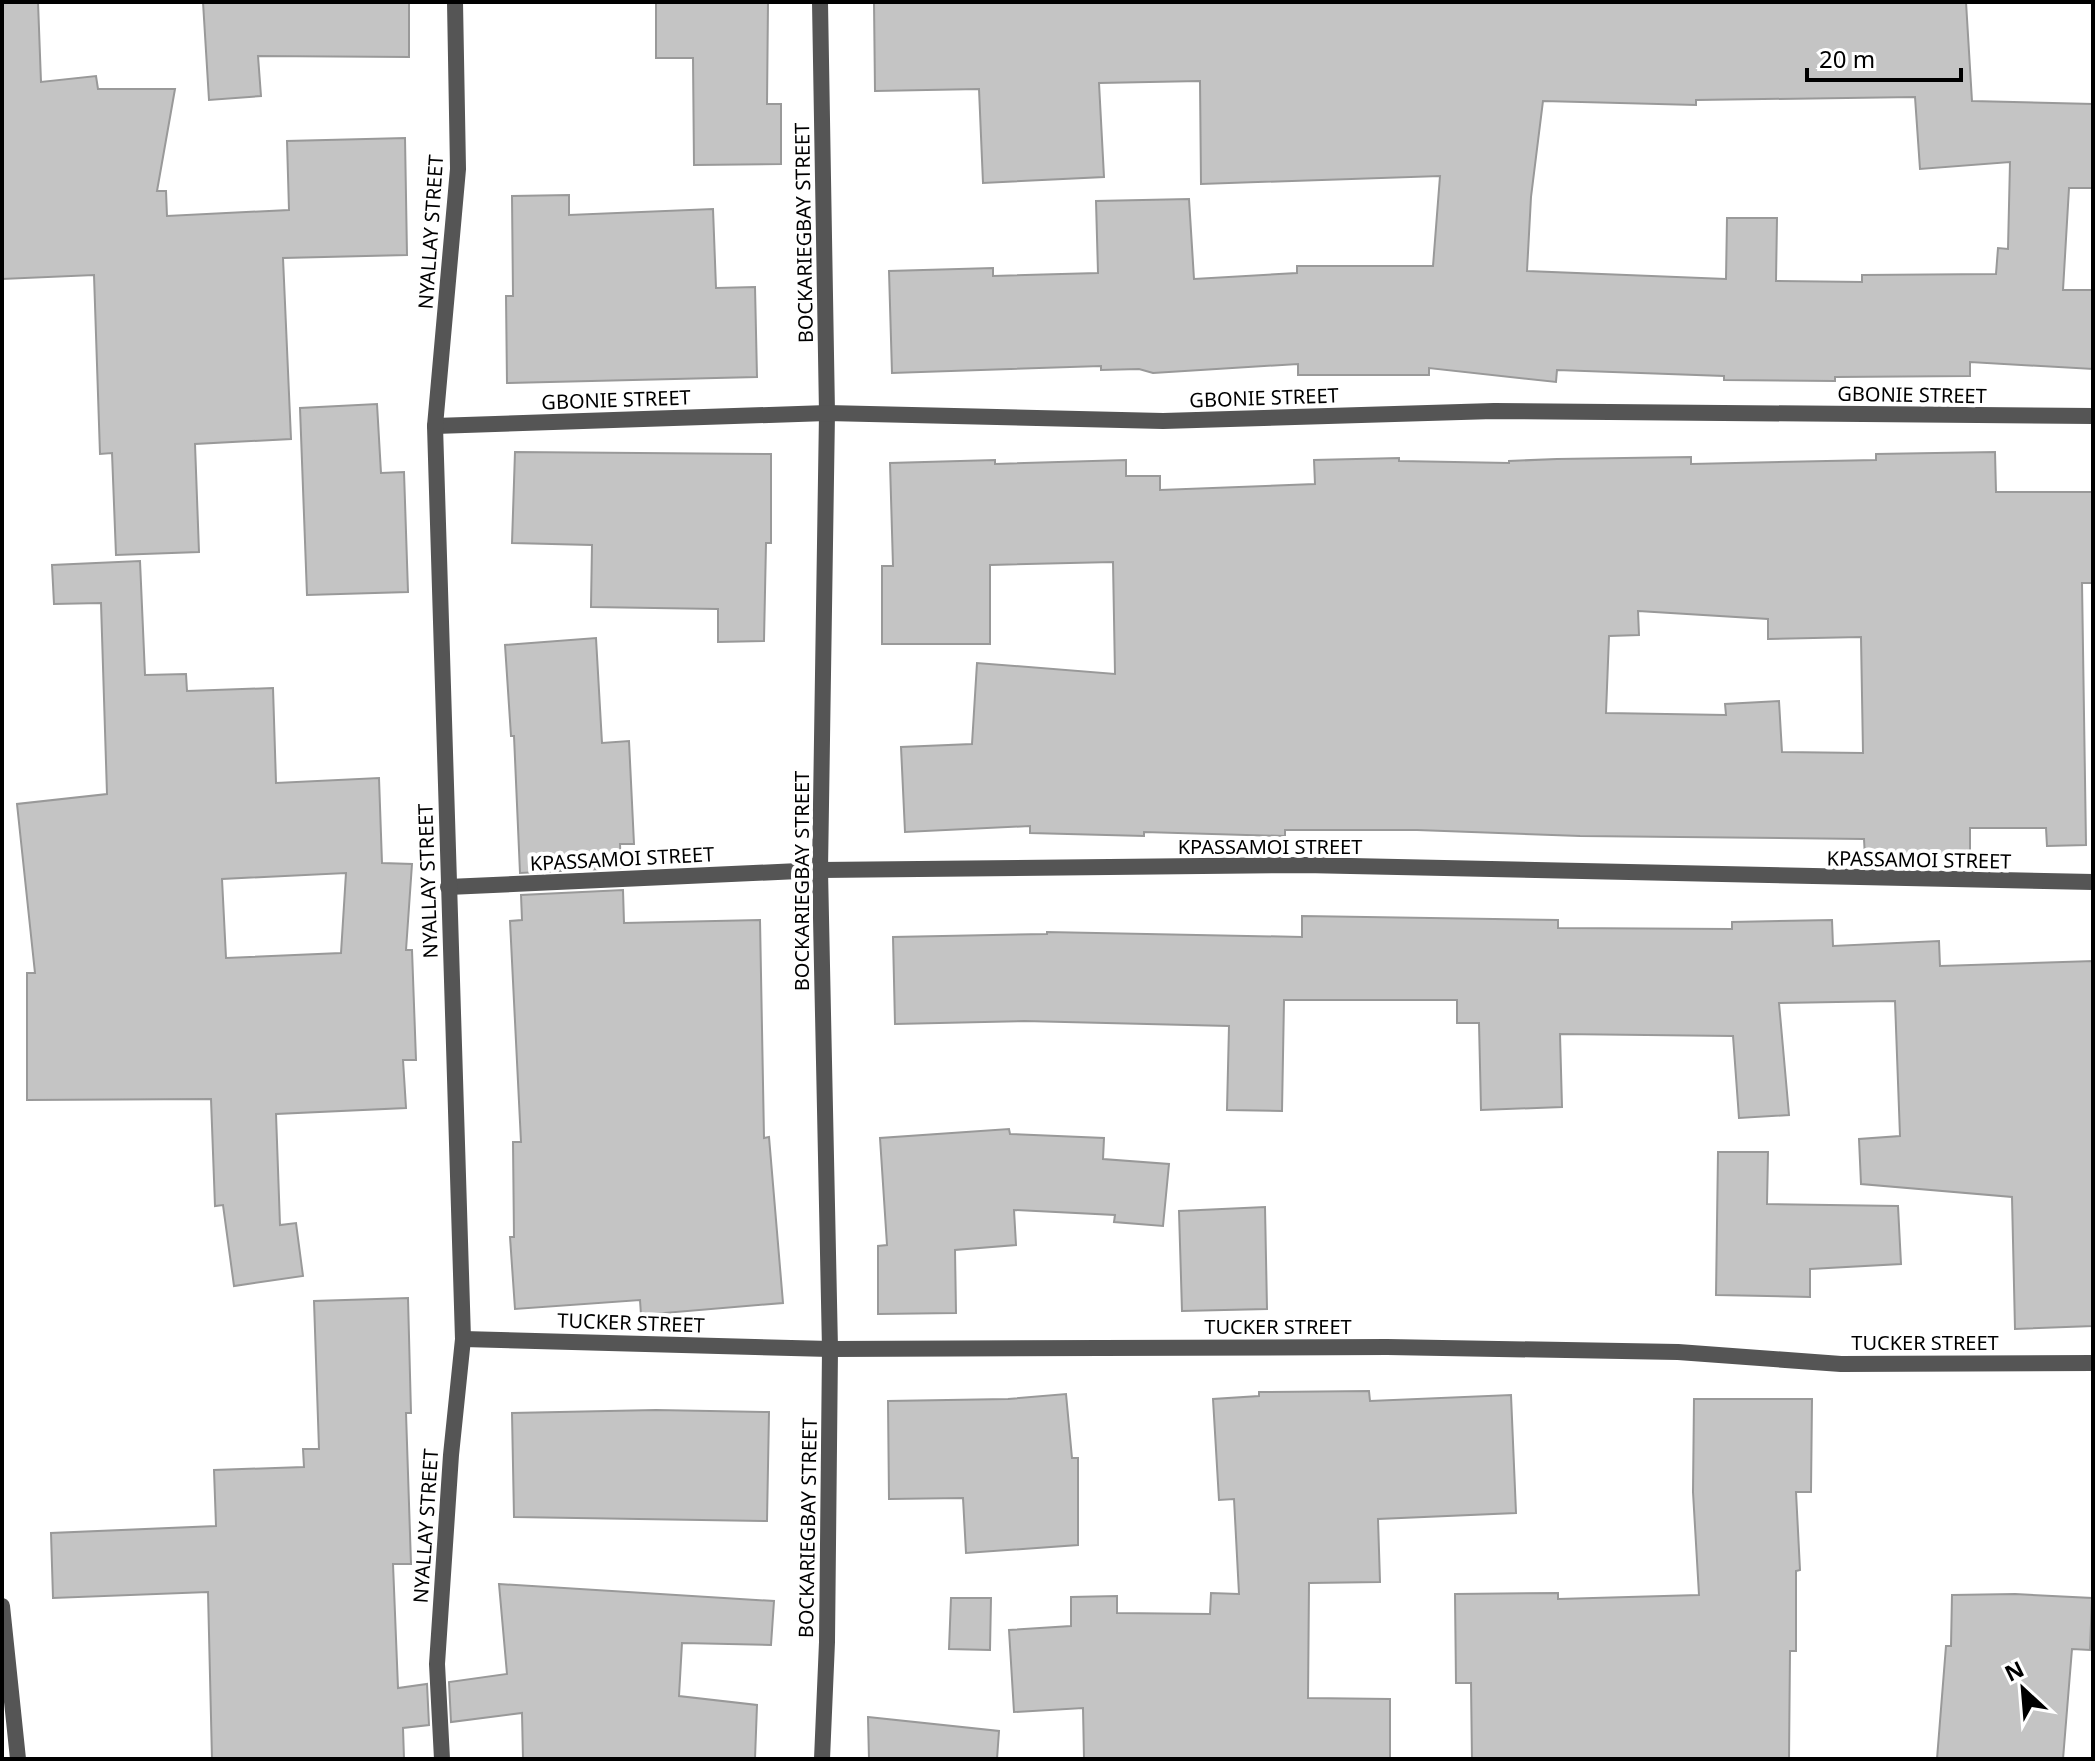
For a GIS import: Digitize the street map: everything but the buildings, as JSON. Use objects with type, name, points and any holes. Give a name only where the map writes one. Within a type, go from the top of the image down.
[{"type":"street","name":"NYALLAY STREET","points":[[442,1759],[437,1664],[451,1455],[463,1339],[435,426],[458,169],[455,2]]},
{"type":"street","name":"BOCKARIEGBAY STREET","points":[[820,2],[827,413],[820,870],[830,1349],[827,1642],[822,1759]]},
{"type":"street","name":"GBONIE STREET","points":[[435,426],[827,413],[1163,421],[1494,411],[2093,416]]},
{"type":"street","name":"KPASSAMOI STREET","points":[[448,887],[820,870],[1304,865],[1870,880],[2093,882]]},
{"type":"street","name":"TUCKER STREET","points":[[463,1339],[830,1349],[1387,1347],[1678,1352],[1841,1364],[2093,1363]]},
{"type":"street","points":[[2,1606],[18,1759]]}]
